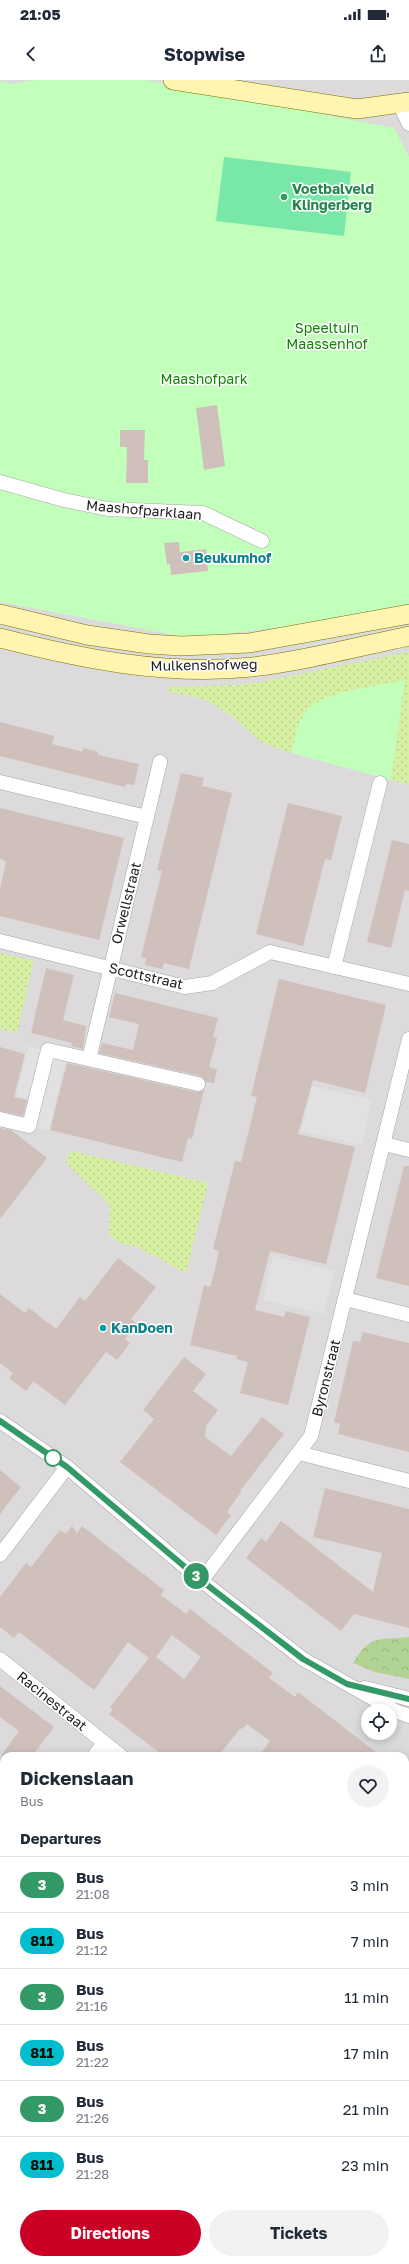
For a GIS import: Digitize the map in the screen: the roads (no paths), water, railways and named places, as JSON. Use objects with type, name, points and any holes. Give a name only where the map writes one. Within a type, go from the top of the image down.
[{"type":"street","points":[[173,80],[357,109],[405,104],[409,124]]},
{"type":"street","name":"Maashofparklaan","points":[[0,482],[64,500],[108,509],[203,513],[262,541]]},
{"type":"street","name":"Mulkenshofweg","points":[[0,614],[87,635],[149,644],[182,646],[249,643],[409,614]]},
{"type":"street","name":"Mulkenshofweg","points":[[0,638],[84,659],[128,665],[182,668],[251,667],[409,636]]},
{"type":"street","name":"Orwellstraat","points":[[89,1059],[160,762]]},
{"type":"street","points":[[0,782],[147,817]]},
{"type":"street","points":[[334,967],[380,783]]},
{"type":"street","name":"Scottstraat","points":[[0,941],[185,987],[212,983],[270,952],[409,984]]},
{"type":"street","name":"Byronstraat","points":[[202,1580],[311,1436],[409,1039]]},
{"type":"street","points":[[0,1119],[29,1126],[48,1050],[198,1084]]},
{"type":"street","points":[[384,1144],[409,1150]]},
{"type":"street","points":[[345,1299],[409,1315]]},
{"type":"street","points":[[0,1421],[67,1467],[202,1580],[303,1659],[395,1711],[409,1716]]},
{"type":"street","points":[[299,1453],[409,1481]]},
{"type":"street","points":[[0,1555],[67,1467]]},
{"type":"street","name":"Racinestraat","points":[[0,1659],[116,1752]]},
{"type":"street","points":[[347,1684],[409,1699]]},
{"type":"street","points":[[97,1752],[104,1743]]},
{"type":"place","name":"Voetbalveld Klingerberg","points":[[284,197]]},
{"type":"place","name":"Beukumhof","points":[[186,558]]},
{"type":"place","name":"KanDoen","points":[[103,1328]]},
{"type":"park label","name":"Speeltuin Maassenhof","points":[[327,336]]},
{"type":"park label","name":"Maashofpark","points":[[204,379]]}]
